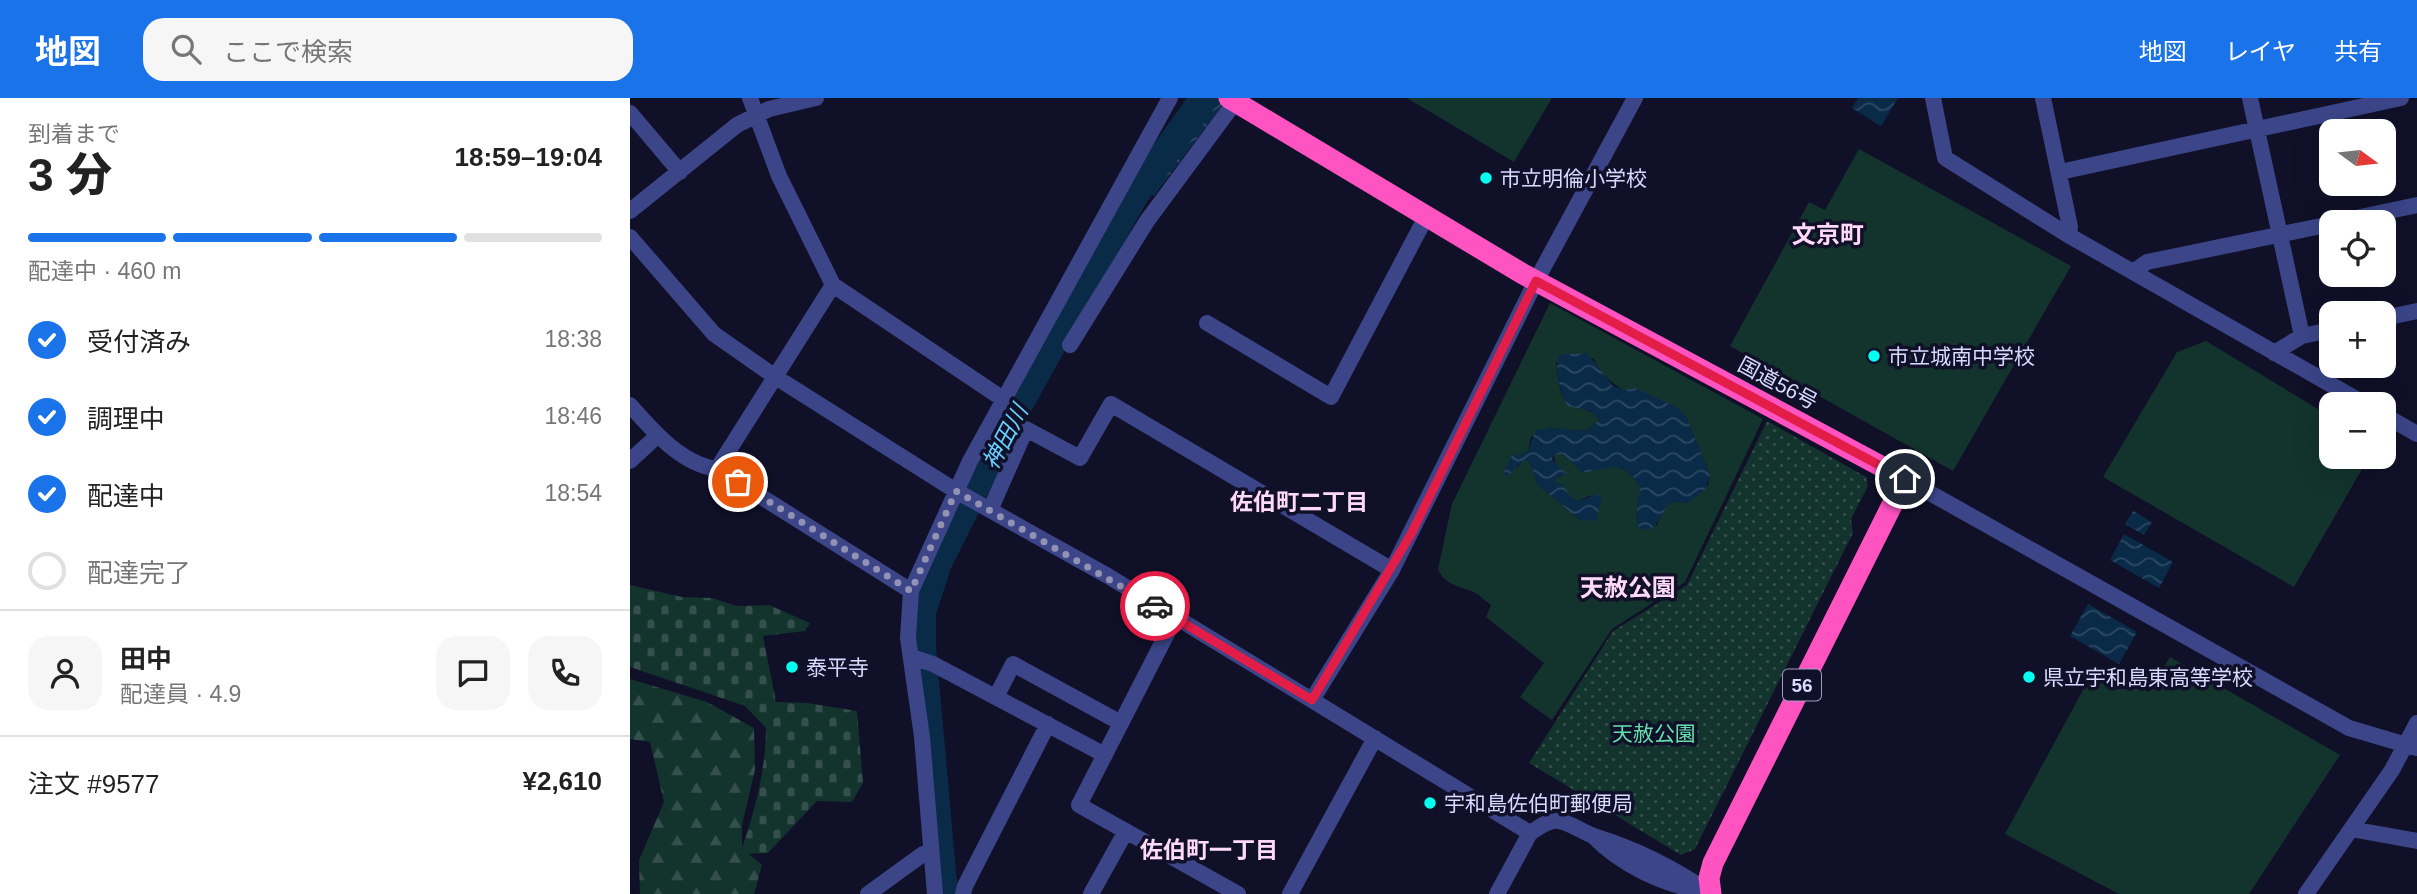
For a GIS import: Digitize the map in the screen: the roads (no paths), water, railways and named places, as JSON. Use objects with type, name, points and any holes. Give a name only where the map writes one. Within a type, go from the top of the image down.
[{"type":"highway","name":"国道56号","points":[[1232,99],[1536,281],[1905,479]]},
{"type":"highway","name":"56","points":[[1710,894],[1713,863],[1905,479]]},
{"type":"street","points":[[750,98],[779,176],[833,285],[1003,399]]},
{"type":"street","points":[[630,211],[737,125],[756,114],[816,98]]},
{"type":"street","points":[[935,894],[919,659],[908,638],[911,591],[1003,399],[1170,98]]},
{"type":"street","points":[[1312,700],[1392,570],[1536,281],[1635,98]]},
{"type":"street","points":[[1933,98],[1945,158],[2068,234],[2343,392]]},
{"type":"street","points":[[2043,98],[2060,172],[2070,227],[2068,234]]},
{"type":"street","points":[[2250,98],[2302,336]]},
{"type":"street","points":[[2060,172],[2401,98]]},
{"type":"street","points":[[1070,345],[1147,221],[1232,99]]},
{"type":"street","points":[[630,113],[680,172]]},
{"type":"street","points":[[2393,210],[2417,205]]},
{"type":"street","points":[[1208,323],[1331,397],[1426,216]]},
{"type":"street","points":[[2133,272],[2147,262],[2319,226]]},
{"type":"street","points":[[630,237],[714,334],[774,376],[959,492],[1312,700],[1530,834]]},
{"type":"street","points":[[717,469],[833,285]]},
{"type":"street","points":[[2396,315],[2417,311]]},
{"type":"street","points":[[2274,353],[2302,336],[2319,332]]},
{"type":"street","points":[[986,506],[1026,429],[1080,458],[1111,404],[1392,570]]},
{"type":"street","points":[[630,405],[657,436],[700,467],[717,469],[911,591]]},
{"type":"street","points":[[2396,422],[2417,434]]},
{"type":"street","points":[[630,461],[657,436]]},
{"type":"street","points":[[1905,479],[2349,728],[2412,747]]},
{"type":"street","points":[[1175,618],[1079,805],[1238,894]]},
{"type":"street","points":[[919,659],[1105,755]]},
{"type":"street","points":[[996,697],[1013,664],[1121,723]]},
{"type":"street","points":[[2306,894],[2412,747],[2417,723]]},
{"type":"street","points":[[963,894],[1048,724]]},
{"type":"street","points":[[1290,894],[1375,738]]},
{"type":"street","points":[[1497,894],[1530,834],[1549,821],[1558,820],[1593,835],[1616,841],[1680,872],[1710,894]]},
{"type":"street","points":[[2351,829],[2417,841]]},
{"type":"street","points":[[1091,894],[1126,831]]},
{"type":"street","points":[[868,894],[923,854],[931,853]]},
{"type":"water","points":[[1188,98],[1228,98],[1154,196],[1133,181]]},
{"type":"water","points":[[1858,98],[1898,98],[1881,126],[1852,108]]},
{"type":"water","points":[[1587,353],[1613,386],[1624,390],[1636,388],[1676,407],[1686,416],[1710,475],[1705,490],[1687,503],[1672,501],[1649,530],[1639,528],[1636,516],[1640,487],[1627,471],[1621,468],[1609,467],[1583,473],[1563,454],[1553,455],[1552,459],[1567,474],[1557,477],[1554,482],[1563,485],[1572,499],[1578,501],[1598,494],[1602,498],[1596,520],[1581,521],[1538,485],[1529,461],[1523,460],[1508,476],[1503,474],[1513,453],[1518,456],[1528,451],[1536,430],[1550,428],[1586,431],[1599,420],[1591,411],[1568,406],[1559,381],[1559,355]]},
{"type":"water","points":[[2133,511],[2152,522],[2144,535],[2125,524]]},
{"type":"water","points":[[2124,534],[2173,562],[2159,588],[2110,560]]},
{"type":"water","points":[[2088,604],[2137,632],[2119,664],[2070,636]]},
{"type":"waterway","name":"神田川","points":[[944,894],[922,648],[922,612],[938,563],[999,441],[1134,196],[1204,98]]},
{"type":"place","name":"市立明倫小学校","points":[[1486,178]]},
{"type":"place","name":"市立城南中学校","points":[[1874,356]]},
{"type":"place","name":"泰平寺","points":[[792,667]]},
{"type":"place","name":"県立宇和島東高等学校","points":[[2029,677]]},
{"type":"place","name":"宇和島佐伯町郵便局","points":[[1430,803]]},
{"type":"district","name":"文京町","points":[[1828,234]]},
{"type":"district","name":"佐伯町二丁目","points":[[1299,502]]},
{"type":"district","name":"天赦公園","points":[[1628,587]]},
{"type":"district","name":"佐伯町一丁目","points":[[1209,850]]}]
